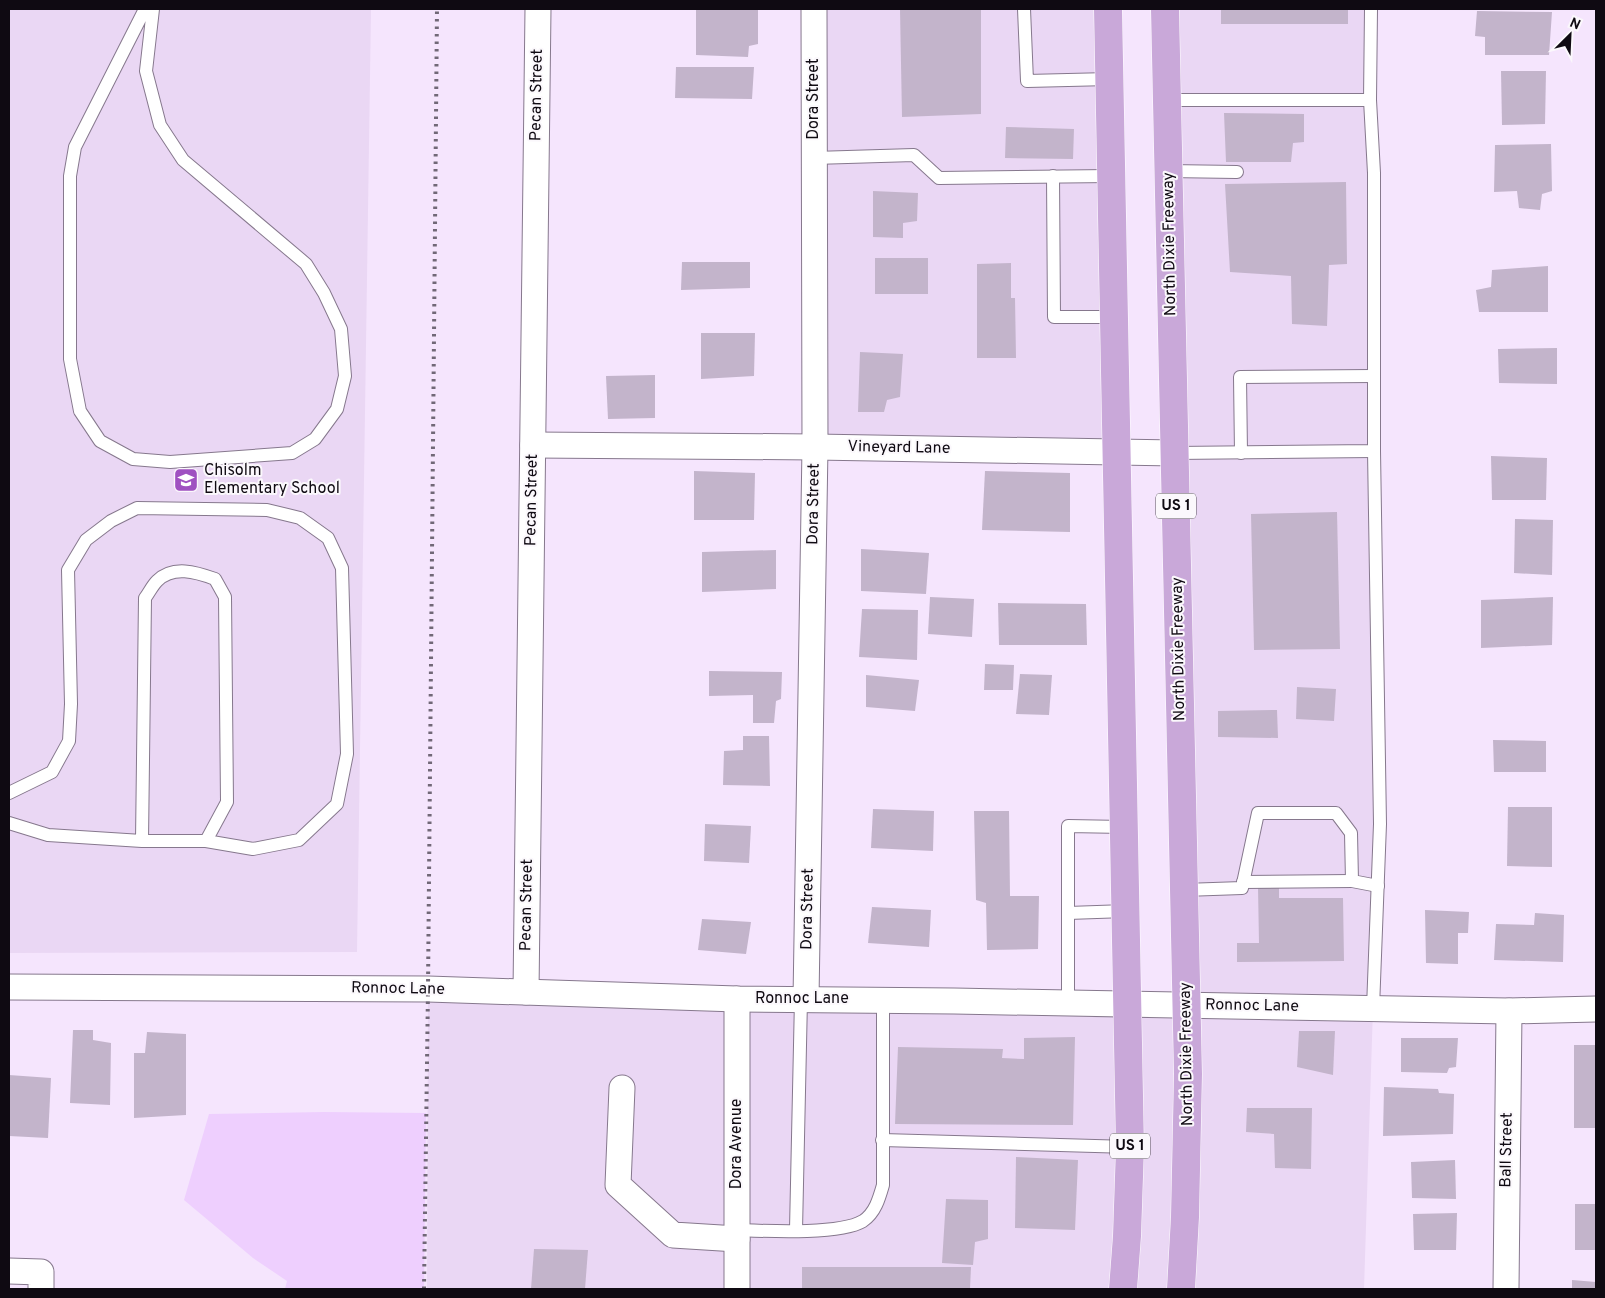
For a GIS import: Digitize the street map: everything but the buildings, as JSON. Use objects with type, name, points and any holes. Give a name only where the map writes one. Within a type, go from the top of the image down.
[{"type":"main road","name":"US 1","points":[[1108,9],[1130,1147],[1123,1289]]},
{"type":"main road","name":"North Dixie Freeway","points":[[1165,9],[1187,1004],[1187,1149],[1181,1289]]},
{"type":"street","name":"Pecan Street","points":[[526,992],[538,9]]},
{"type":"street","name":"Dora Street","points":[[804,999],[814,447],[814,9]]},
{"type":"street","name":"Vineyard Lane","points":[[533,445],[814,447],[1175,453]]},
{"type":"street","name":"Ronnoc Lane","points":[[9,986],[418,988],[737,999],[1068,1002],[1509,1011],[1596,1008]]},
{"type":"street","name":"Dora Avenue","points":[[736,1289],[737,999]]},
{"type":"street","name":"Ball Street","points":[[1506,1289],[1509,1011]]},
{"type":"street","points":[[622,1088],[618,1185],[673,1234],[737,1235]]},
{"type":"street","points":[[9,1271],[41,1281]]},
{"type":"lane","points":[[145,9],[75,147],[70,176],[70,359],[80,411],[100,441],[133,459],[170,462],[292,453],[314,439],[337,410],[346,376],[341,329],[324,294],[306,264],[183,160],[160,125],[146,71],[153,9]]},
{"type":"lane","points":[[1024,9],[1027,81],[1109,79]]},
{"type":"lane","points":[[1371,9],[1370,100],[1374,172],[1374,451],[1380,824],[1373,1008]]},
{"type":"lane","points":[[1167,100],[1370,100]]},
{"type":"lane","points":[[814,158],[914,155],[939,178],[1111,176]]},
{"type":"lane","points":[[1168,171],[1237,172]]},
{"type":"lane","points":[[1052,176],[1054,317],[1114,317]]},
{"type":"lane","points":[[1241,453],[1240,377],[1374,376]]},
{"type":"lane","points":[[1175,453],[1374,451]]},
{"type":"lane","points":[[9,793],[52,772],[69,741],[71,704],[68,570],[86,540],[111,520],[137,508],[267,510],[300,518],[328,538],[342,568],[347,754],[337,804],[299,840],[253,849],[206,841],[142,841],[48,835],[9,823]]},
{"type":"lane","points":[[142,841],[145,598],[158,580],[175,572],[196,572],[215,579],[225,597],[226,802],[206,841]]},
{"type":"lane","points":[[1184,890],[1242,888],[1258,812],[1336,813],[1351,833],[1352,881]]},
{"type":"lane","points":[[1068,1002],[1068,826],[1124,827]]},
{"type":"lane","points":[[1243,882],[1352,881],[1378,886]]},
{"type":"lane","points":[[1068,913],[1126,912]]},
{"type":"lane","points":[[796,1230],[804,999]]},
{"type":"lane","points":[[737,1235],[848,1227],[863,1221],[873,1212],[883,1185],[883,1000]]},
{"type":"lane","points":[[882,1140],[1130,1147]]},
{"type":"shaded area","name":"Chisolm Elementary School","points":[[9,9],[371,9],[357,952],[9,953]]},
{"type":"shaded area","points":[[814,9],[1108,9],[1117,452],[815,447]]},
{"type":"shaded area","points":[[1165,9],[1371,9],[1377,683],[1373,1008],[1364,1289],[427,1289],[428,989],[1187,1004]]},
{"type":"shaded area","points":[[426,1113],[424,1289],[285,1289],[287,1281],[253,1258],[184,1200],[209,1114]]},
{"type":"railway","points":[[424,1289],[437,9]]},
{"type":"place","name":"Chisolm Elementary School","points":[[186,480]]}]
